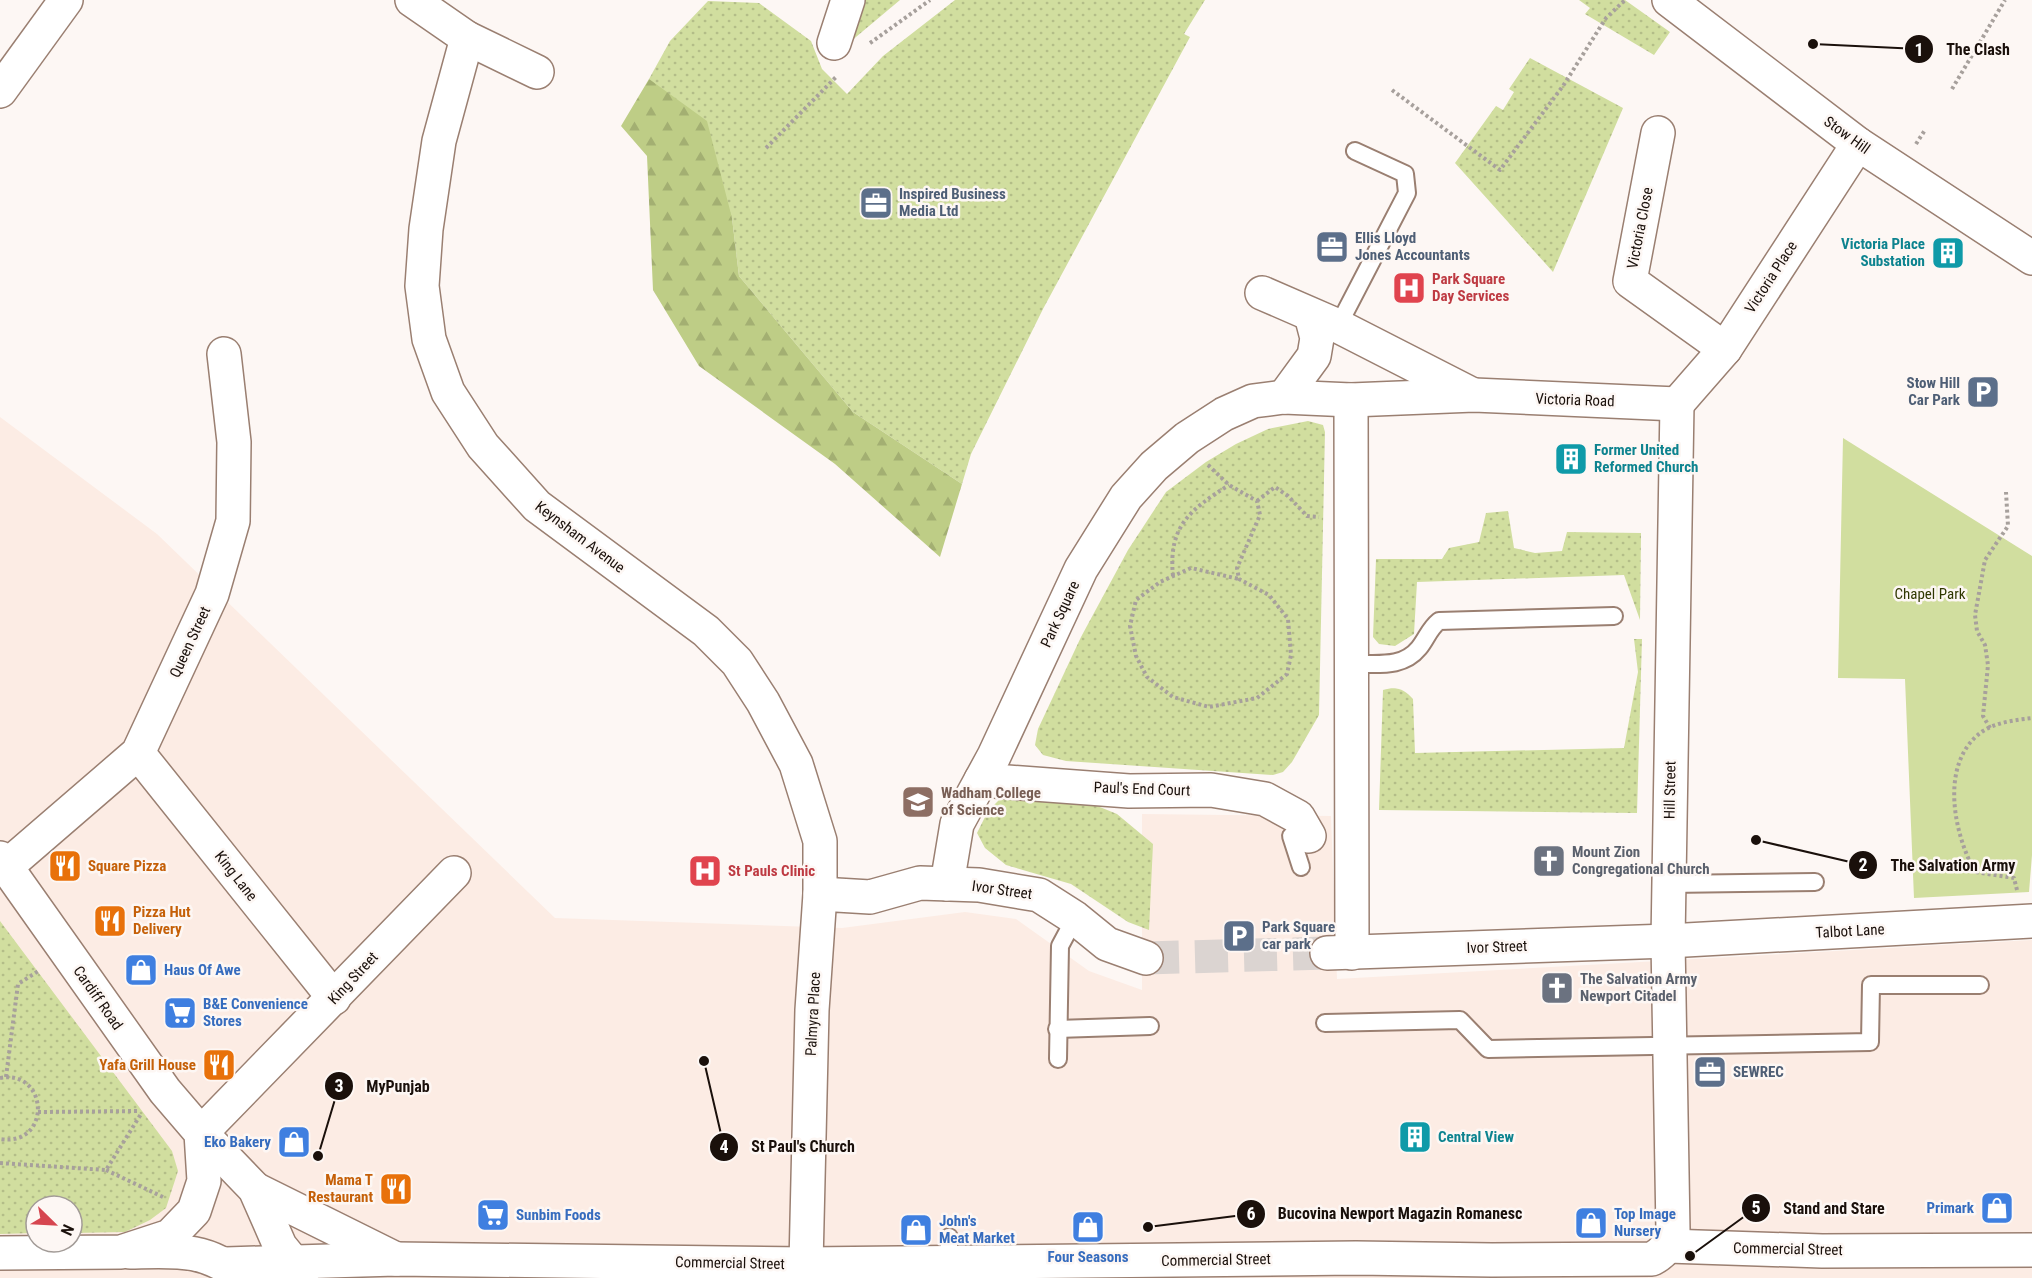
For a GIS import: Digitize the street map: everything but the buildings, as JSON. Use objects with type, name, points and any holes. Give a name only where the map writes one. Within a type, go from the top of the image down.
[{"type":"street","points":[[0,91],[66,0]]},
{"type":"street","points":[[412,0],[467,38],[537,72]]},
{"type":"street","points":[[834,43],[848,0]]},
{"type":"street","name":"Stow Hill","points":[[1669,0],[1858,144],[2032,258]]},
{"type":"street","name":"Keynsham Avenue","points":[[467,38],[439,141],[426,229],[422,286],[429,339],[448,392],[483,446],[537,506],[706,631],[737,662],[763,702],[796,764],[820,841],[820,894]]},
{"type":"street","name":"Victoria Close","points":[[1658,133],[1630,281],[1725,349]]},
{"type":"street","name":"Victoria Place","points":[[1677,404],[1725,349],[1858,144]]},
{"type":"street","name":"Victoria Road","points":[[1262,293],[1324,320],[1474,395]]},
{"type":"street","points":[[1269,399],[1314,356],[1317,338],[1324,320]]},
{"type":"street","name":"Queen Street","points":[[3,862],[138,753],[212,594],[232,521],[234,442],[224,354]]},
{"type":"street","name":"Victoria Road","points":[[1269,399],[1351,400],[1474,395],[1677,404]]},
{"type":"street","name":"Park Square","points":[[946,884],[957,824],[981,780],[1081,569],[1126,497],[1154,466],[1187,438],[1224,414],[1269,399]]},
{"type":"street","points":[[1351,400],[1352,664]]},
{"type":"street","name":"Hill Street","points":[[1668,1246],[1673,1231],[1668,941],[1677,404]]},
{"type":"street","name":"Ivor Street","points":[[1352,664],[1340,953],[1668,941]]},
{"type":"street","name":"King Lane","points":[[138,753],[334,998]]},
{"type":"street","name":"Paul's End Court","points":[[981,780],[1129,791],[1211,790],[1265,799],[1299,829]]},
{"type":"street","name":"Cardiff Road","points":[[3,862],[165,1091],[201,1134],[255,1189]]},
{"type":"street","name":"King Street","points":[[201,1134],[454,873]]},
{"type":"street","points":[[820,894],[870,897],[920,883],[946,884]]},
{"type":"street","name":"Ivor Street","points":[[946,884],[979,885],[1039,895],[1075,918],[1107,944],[1146,958]]},
{"type":"street","name":"Palmyra Place","points":[[806,1264],[812,1010],[820,894]]},
{"type":"street","name":"Talbot Lane","points":[[1668,941],[2023,922]]},
{"type":"street","points":[[121,1252],[170,1236],[194,1211],[204,1181],[201,1134]]},
{"type":"street","points":[[255,1189],[280,1246],[299,1269]]},
{"type":"street","name":"Commercial Street","points":[[255,1189],[396,1259]]},
{"type":"street","name":"Commercial Street","points":[[233,1271],[299,1269],[396,1259],[806,1264],[949,1250],[1322,1268],[1652,1259],[1668,1246],[1822,1251],[2032,1250]]},
{"type":"street","points":[[0,1254],[121,1252],[205,1254],[233,1271]]},
{"type":"lane","points":[[1324,320],[1407,193],[1405,174],[1354,151]]},
{"type":"lane","points":[[1352,664],[1404,661],[1419,648],[1428,632],[1439,621],[1614,616]]},
{"type":"lane","points":[[1669,884],[1815,882]]},
{"type":"lane","points":[[1058,1059],[1060,946],[1075,918]]},
{"type":"lane","points":[[1325,1023],[1460,1020],[1488,1049],[1870,1042],[1871,986],[1980,985]]},
{"type":"lane","points":[[1057,1029],[1150,1026]]},
{"type":"path","points":[[1392,90],[1500,170],[1563,86],[1606,18],[1625,0]]},
{"type":"path","points":[[1952,88],[2006,0]]},
{"type":"path","points":[[1911,148],[1925,130]]},
{"type":"path","points":[[1187,438],[1210,468],[1229,485],[1257,501],[1260,515],[1237,568],[1239,579]]},
{"type":"path","points":[[1173,576],[1171,556],[1177,530],[1199,504],[1229,485]]},
{"type":"path","points":[[1257,501],[1275,487],[1288,496],[1307,516],[1351,518]]},
{"type":"path","points":[[1990,728],[1983,716],[1988,665],[1985,645],[1977,632],[1975,615],[1986,560],[2008,526],[2006,492]]},
{"type":"path","points":[[1191,568],[1239,579],[1269,595],[1288,619],[1291,655],[1287,674],[1257,698],[1209,707],[1173,697],[1147,676],[1136,656],[1130,626],[1136,600],[1160,582],[1191,568]]},
{"type":"path","points":[[2023,922],[2017,882],[2014,878],[1975,872],[1959,830],[1953,795],[1958,765],[1972,740],[1990,728],[2005,722],[2032,718]]},
{"type":"path","points":[[6,1077],[18,984],[66,953]]},
{"type":"path","points":[[0,1078],[17,1078],[34,1091],[38,1112],[32,1129],[25,1135],[0,1139]]},
{"type":"path","points":[[38,1112],[143,1111],[106,1170]]},
{"type":"path","points":[[0,1163],[106,1170],[194,1211]]},
{"type":"shaded area","points":[[0,417],[157,534],[555,918],[842,928],[965,912],[1016,919],[1089,971],[1142,990],[1142,814],[1331,816],[1337,979],[2032,940],[2032,1278],[0,1278]]},
{"type":"green space","points":[[862,0],[900,0],[844,47]]},
{"type":"green space","points":[[955,0],[1205,0],[1184,34],[1190,37],[1043,309],[971,454],[962,484],[853,412],[739,276],[732,218],[649,79],[670,41],[708,1],[759,3],[811,41],[822,69],[847,94],[883,56]]},
{"type":"green space","points":[[1579,0],[1625,0],[1670,32],[1654,55],[1585,14],[1590,8]]},
{"type":"green space","points":[[1530,58],[1623,108],[1553,272],[1455,163],[1496,106],[1503,110],[1514,92],[1509,89]]},
{"type":"green space","points":[[649,79],[707,121],[732,218],[739,276],[853,412],[962,484],[940,557],[835,464],[699,366],[653,290],[647,156],[621,126]]},
{"type":"green space","points":[[1308,421],[1323,425],[1325,432],[1319,715],[1292,762],[1283,772],[1273,775],[1066,761],[1043,755],[1035,745],[1038,729],[1081,637],[1128,550],[1166,492],[1206,462],[1236,444],[1268,429]]},
{"type":"green space","name":"Chapel Park","points":[[1843,438],[2032,556],[2032,855],[2029,892],[1914,898],[1905,679],[1838,678]]},
{"type":"green space","points":[[1508,511],[1514,548],[1535,553],[1562,551],[1567,532],[1641,533],[1640,620],[1624,575],[1417,582],[1414,634],[1395,646],[1379,644],[1373,637],[1376,559],[1442,559],[1449,548],[1479,542],[1486,513]]},
{"type":"green space","points":[[1634,639],[1642,639],[1637,813],[1379,810],[1383,690],[1400,689],[1413,699],[1415,753],[1624,748],[1638,672]]},
{"type":"green space","points":[[1004,795],[1090,803],[1117,814],[1153,844],[1149,930],[1128,922],[1071,884],[1006,865],[985,848],[977,833],[988,811]]},
{"type":"green space","points":[[0,921],[172,1151],[178,1171],[166,1208],[150,1220],[125,1232],[84,1233],[84,1194],[24,1194],[24,1233],[0,1234]]},
{"type":"tunnel","points":[[1146,958],[1327,953]]},
{"type":"place","name":"The Clash","points":[[1813,44]]},
{"type":"place","name":"Inspired Business Media Ltd","points":[[876,203]]},
{"type":"place","name":"Ellis Lloyd Jones Accountants","points":[[1332,247]]},
{"type":"place","name":"Victoria Place Substation","points":[[1948,253]]},
{"type":"place","name":"Park Square Day Services","points":[[1409,288]]},
{"type":"place","name":"Stow Hill Car Park","points":[[1983,392]]},
{"type":"place","name":"Former United Reformed Church","points":[[1571,459]]},
{"type":"place","name":"Wadham College of Science","points":[[918,802]]},
{"type":"place","name":"The Salvation Army","points":[[1756,840]]},
{"type":"place","name":"Mount Zion Congregational Church","points":[[1549,861]]},
{"type":"place","name":"Square Pizza","points":[[65,866]]},
{"type":"place","name":"St Pauls Clinic","points":[[705,871]]},
{"type":"place","name":"Pizza Hut Delivery","points":[[110,921]]},
{"type":"place","name":"Park Square car park","points":[[1239,936]]},
{"type":"place","name":"Haus Of Awe","points":[[141,970]]},
{"type":"place","name":"The Salvation Army Newport Citadel","points":[[1557,988]]},
{"type":"place","name":"B&E Convenience Stores","points":[[180,1013]]},
{"type":"place","name":"St Paul's Church","points":[[704,1061]]},
{"type":"place","name":"Yafa Grill House","points":[[219,1065]]},
{"type":"place","name":"SEWREC","points":[[1710,1072]]},
{"type":"place","name":"Central View","points":[[1415,1137]]},
{"type":"place","name":"Eko Bakery","points":[[294,1142]]},
{"type":"place","name":"MyPunjab","points":[[318,1156]]},
{"type":"place","name":"Mama T Restaurant","points":[[396,1189]]},
{"type":"place","name":"Primark","points":[[1997,1208]]},
{"type":"place","name":"Sunbim Foods","points":[[493,1215]]},
{"type":"place","name":"Top Image Nursery","points":[[1591,1223]]},
{"type":"place","name":"Four Seasons","points":[[1088,1227]]},
{"type":"place","name":"Bucovina Newport Magazin Romanesc","points":[[1148,1227]]},
{"type":"place","name":"John's Meat Market","points":[[916,1230]]},
{"type":"place","name":"Stand and Stare","points":[[1690,1256]]}]
